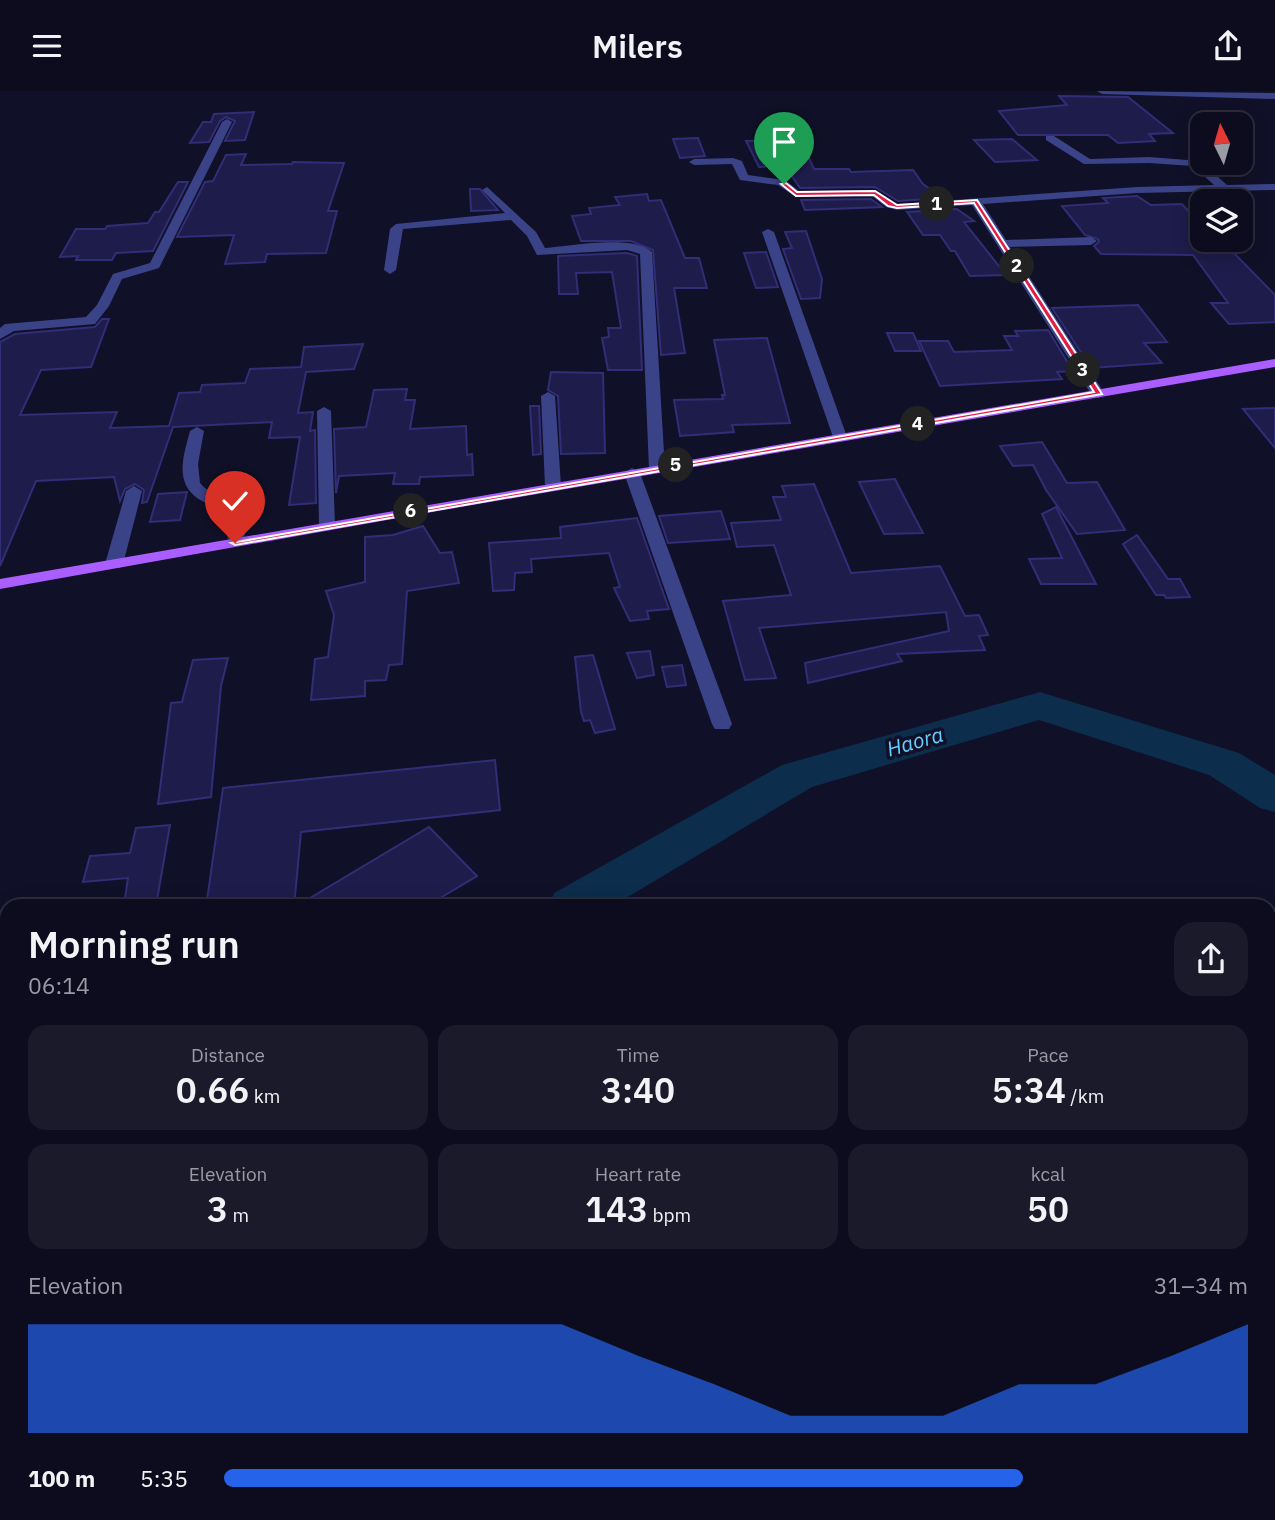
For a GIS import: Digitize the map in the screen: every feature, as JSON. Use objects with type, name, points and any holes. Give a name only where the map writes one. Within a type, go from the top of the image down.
[{"type":"main road","points":[[0,585],[553,486],[1274,364]]},
{"type":"street","points":[[1102,91],[1275,96]]},
{"type":"street","points":[[0,335],[10,327],[90,321],[103,306],[117,277],[155,265],[227,123]]},
{"type":"street","points":[[1050,138],[1088,162],[1149,160],[1196,163],[1223,187]]},
{"type":"street","points":[[694,162],[737,161],[744,178],[781,182],[796,194],[872,193],[897,207],[1223,187],[1275,187]]},
{"type":"street","points":[[487,190],[534,237],[541,252],[626,246],[637,247],[646,252],[657,468]]},
{"type":"street","points":[[975,201],[1098,394]]},
{"type":"street","points":[[390,270],[396,229],[400,226],[513,216]]},
{"type":"street","points":[[768,232],[840,437]]},
{"type":"street","points":[[1002,244],[1091,240]]},
{"type":"street","points":[[548,395],[553,486]]},
{"type":"street","points":[[324,411],[327,526]]},
{"type":"street","points":[[197,431],[190,475],[193,485],[202,495],[230,513],[234,524],[235,543]]},
{"type":"street","points":[[632,473],[722,724]]},
{"type":"street","points":[[114,564],[134,491]]},
{"type":"building","points":[[1059,96],[1128,97],[1173,133],[1149,134],[1155,141],[1118,143],[1108,135],[1018,135],[999,111],[1067,105]]},
{"type":"building","points":[[254,112],[245,140],[225,141],[235,121],[226,117],[220,121],[209,142],[190,143],[203,122],[211,122],[214,114]]},
{"type":"building","points":[[698,138],[705,156],[680,158],[673,139]]},
{"type":"building","points":[[1012,139],[1037,160],[995,162],[974,140]]},
{"type":"building","points":[[784,140],[792,156],[808,156],[814,169],[849,169],[851,172],[913,170],[923,184],[943,198],[898,201],[875,187],[800,188],[791,175],[783,175],[786,165],[759,167],[746,141]]},
{"type":"building","points":[[246,154],[241,165],[344,163],[328,211],[337,211],[326,253],[267,254],[265,262],[225,264],[234,235],[177,237],[205,182],[213,181],[226,155]]},
{"type":"building","points":[[178,182],[188,182],[153,251],[116,253],[112,260],[60,257],[76,229],[105,229],[107,226],[148,223],[155,212],[159,212]]},
{"type":"building","points":[[470,189],[480,189],[498,210],[471,211]]},
{"type":"building","points":[[647,194],[649,201],[661,200],[685,258],[699,258],[707,288],[674,288],[685,353],[661,355],[653,250],[631,241],[581,241],[572,216],[591,214],[589,208],[620,205],[615,197]]},
{"type":"building","points":[[1137,196],[1151,205],[1182,204],[1190,213],[1190,252],[1233,252],[1275,295],[1275,322],[1229,324],[1211,303],[1228,303],[1193,255],[1101,254],[1094,246],[1099,242],[1098,239],[1085,235],[1062,206],[1108,203],[1103,198]]},
{"type":"building","points":[[871,199],[882,207],[805,210],[801,200]]},
{"type":"building","points":[[957,209],[974,221],[964,222],[1006,275],[970,276],[955,251],[951,251],[940,235],[923,235],[907,212]]},
{"type":"building","points":[[806,231],[822,279],[820,298],[801,299],[783,249],[792,248],[785,232]]},
{"type":"building","points":[[766,252],[778,287],[756,288],[744,253]]},
{"type":"building","points":[[627,253],[637,256],[642,370],[608,370],[602,338],[609,337],[608,328],[621,328],[612,272],[576,273],[578,294],[559,294],[558,256]]},
{"type":"building","points":[[1138,305],[1167,342],[1144,343],[1162,363],[1091,368],[1052,308]]},
{"type":"building","points":[[102,319],[109,319],[91,367],[41,370],[20,415],[117,412],[110,428],[169,426],[179,393],[200,392],[202,385],[245,383],[250,369],[301,367],[304,347],[363,344],[354,369],[306,372],[298,413],[313,412],[310,431],[315,430],[316,503],[289,505],[300,437],[269,438],[272,422],[173,427],[147,502],[142,503],[144,490],[135,484],[125,489],[120,501],[114,477],[36,481],[0,566],[0,342],[15,334],[95,327]]},
{"type":"building","points":[[1048,330],[1073,371],[1057,372],[1062,379],[940,386],[919,341],[948,341],[954,352],[1012,350],[1004,336],[1018,336],[1015,331]]},
{"type":"building","points":[[887,333],[913,333],[921,351],[895,351]]},
{"type":"building","points":[[767,338],[790,423],[732,425],[734,432],[680,436],[674,400],[723,399],[722,395],[725,395],[714,340]]},
{"type":"building","points":[[551,372],[603,373],[605,453],[561,454],[558,396],[548,390]]},
{"type":"building","points":[[407,389],[405,400],[415,400],[410,429],[466,426],[467,455],[472,454],[473,475],[420,477],[419,484],[393,484],[395,473],[339,476],[336,493],[334,429],[366,427],[374,390]]},
{"type":"building","points":[[530,406],[539,406],[541,454],[533,455]]},
{"type":"building","points":[[1275,408],[1275,448],[1243,409]]},
{"type":"building","points":[[1042,442],[1067,483],[1097,482],[1125,530],[1077,534],[1046,490],[1033,465],[1013,466],[1000,446]]},
{"type":"building","points":[[895,479],[923,533],[884,534],[859,482]]},
{"type":"building","points":[[814,484],[851,573],[940,566],[965,616],[979,615],[988,635],[979,636],[985,650],[897,654],[902,661],[808,683],[805,663],[949,631],[946,612],[759,628],[776,678],[745,680],[723,601],[791,595],[774,545],[737,547],[731,523],[781,520],[773,497],[786,497],[782,486]]},
{"type":"building","points":[[187,492],[180,520],[150,522],[158,494]]},
{"type":"building","points":[[1056,507],[1096,584],[1041,584],[1029,559],[1062,558],[1042,514]]},
{"type":"building","points":[[721,511],[730,539],[668,543],[659,516]]},
{"type":"building","points":[[637,518],[669,609],[647,611],[649,619],[630,621],[614,588],[620,587],[609,553],[531,559],[532,572],[515,573],[514,590],[493,591],[489,543],[561,538],[560,527]]},
{"type":"building","points":[[423,526],[440,553],[452,552],[459,583],[407,591],[402,664],[389,665],[386,680],[365,681],[365,696],[311,700],[315,659],[328,657],[334,615],[326,591],[365,582],[365,537],[393,535]]},
{"type":"building","points":[[1137,535],[1168,579],[1180,579],[1190,597],[1166,598],[1164,595],[1156,595],[1123,544]]},
{"type":"building","points":[[650,651],[654,675],[637,678],[627,653]]},
{"type":"building","points":[[593,655],[615,729],[595,733],[590,720],[584,721],[581,712],[575,657]]},
{"type":"building","points":[[228,658],[221,686],[211,797],[158,804],[171,703],[182,702],[193,660]]},
{"type":"building","points":[[682,665],[686,685],[667,687],[662,667]]},
{"type":"building","points":[[495,760],[500,810],[301,832],[295,899],[207,899],[223,788]]},
{"type":"building","points":[[170,825],[157,899],[125,899],[128,878],[83,882],[90,856],[130,853],[136,828]]},
{"type":"building","points":[[429,827],[477,876],[438,899],[308,899]]},
{"type":"waterway","name":"Haora","points":[[585,899],[797,776],[1040,706],[1224,764],[1275,796]]},
{"type":"route","points":[[235,543],[1098,394],[975,201],[897,207],[875,193],[796,194],[784,184]]}]
